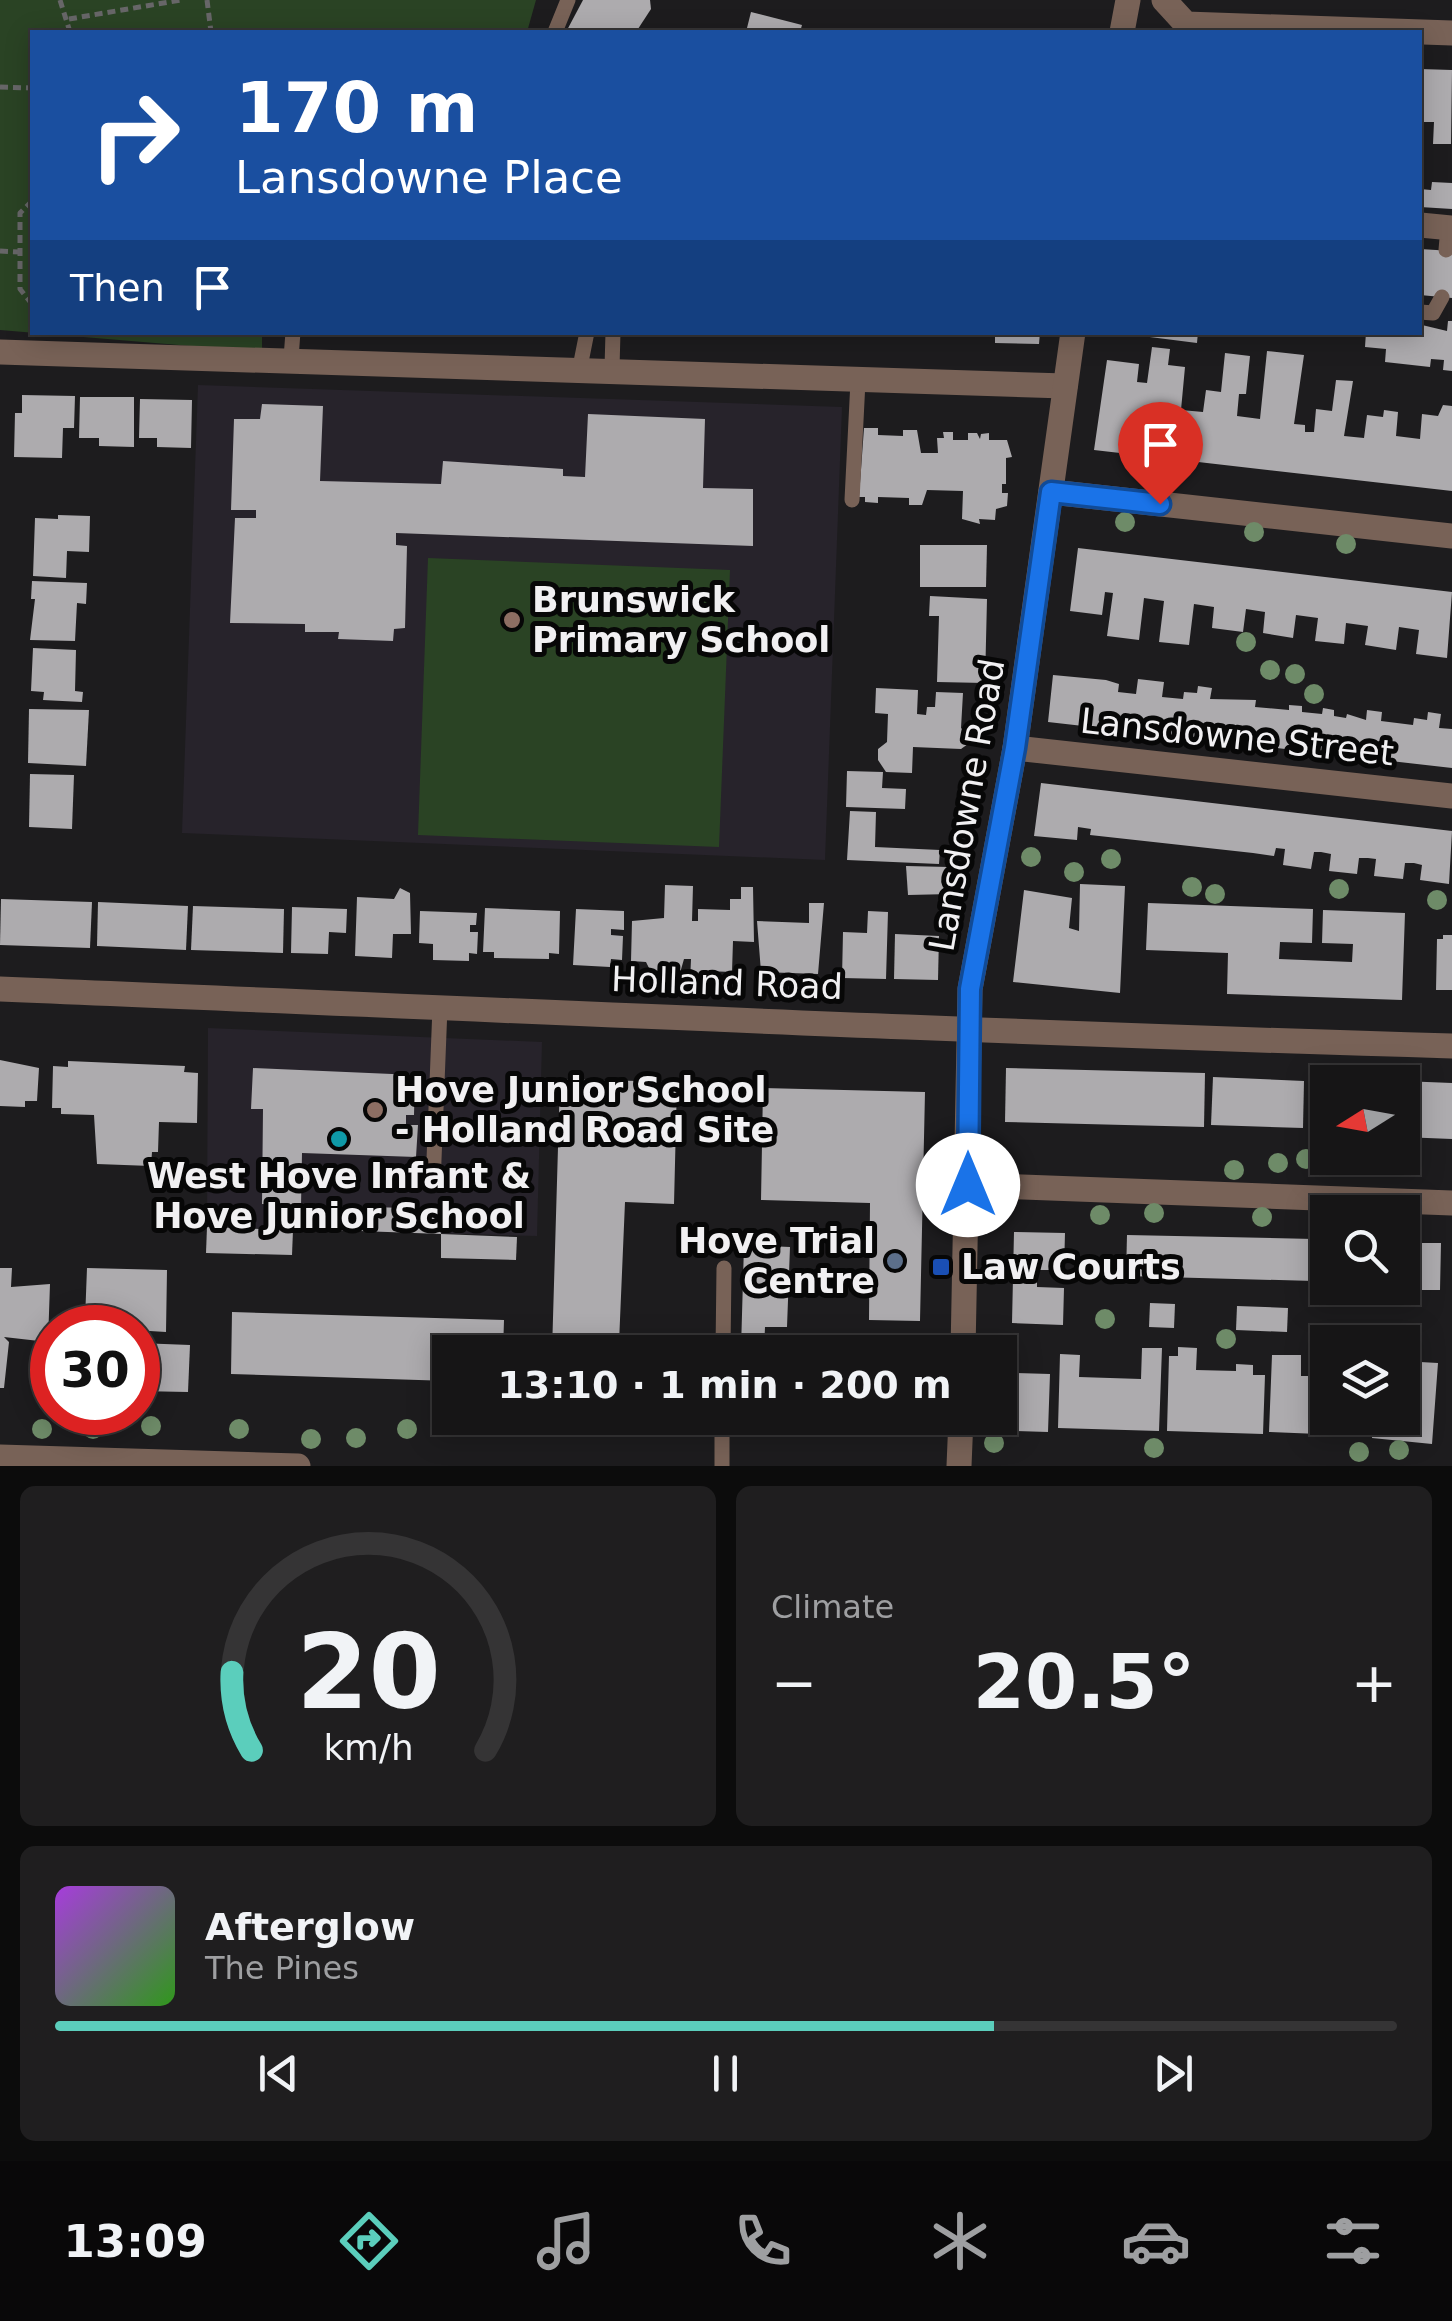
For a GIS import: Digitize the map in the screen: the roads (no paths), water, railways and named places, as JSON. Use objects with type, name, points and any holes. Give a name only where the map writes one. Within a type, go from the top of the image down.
[{"type":"street","points":[[1122,30],[1128,0]]},
{"type":"street","points":[[1162,0],[1186,24],[1386,30]]},
{"type":"street","points":[[1422,31],[1452,32]]},
{"type":"street","points":[[1422,226],[1449,235]]},
{"type":"street","name":"Lansdowne Road","points":[[964,1335],[970,989],[1015,748],[1073,335]]},
{"type":"street","points":[[0,352],[292,345],[580,367],[858,381],[1065,386]]},
{"type":"street","points":[[1051,492],[1452,536]]},
{"type":"street","name":"Lansdowne Street","points":[[1015,748],[1452,796]]},
{"type":"street","name":"Holland Road","points":[[0,989],[969,1031],[1452,1046]]},
{"type":"street","points":[[968,1185],[1452,1204]]},
{"type":"street","points":[[959,1466],[960,1435]]},
{"type":"street","points":[[0,1457],[298,1466]]},
{"type":"lane","points":[[556,30],[568,0]]},
{"type":"lane","points":[[1422,312],[1433,313],[1442,297]]},
{"type":"lane","points":[[580,367],[587,335]]},
{"type":"lane","points":[[612,368],[614,335]]},
{"type":"lane","points":[[852,500],[858,381]]},
{"type":"lane","points":[[432,1185],[440,1007]]},
{"type":"lane","points":[[723,1335],[724,1268]]},
{"type":"lane","points":[[722,1435],[722,1466]]},
{"type":"place","name":"Brunswick Primary School","points":[[512,620]]},
{"type":"place","name":"Hove Junior School - Holland Road Site","points":[[375,1110]]},
{"type":"place","name":"West Hove Infant & Hove Junior School","points":[[339,1139]]},
{"type":"place","name":"Hove Trial Centre","points":[[895,1261]]},
{"type":"place","name":"Law Courts","points":[[941,1267]]}]
